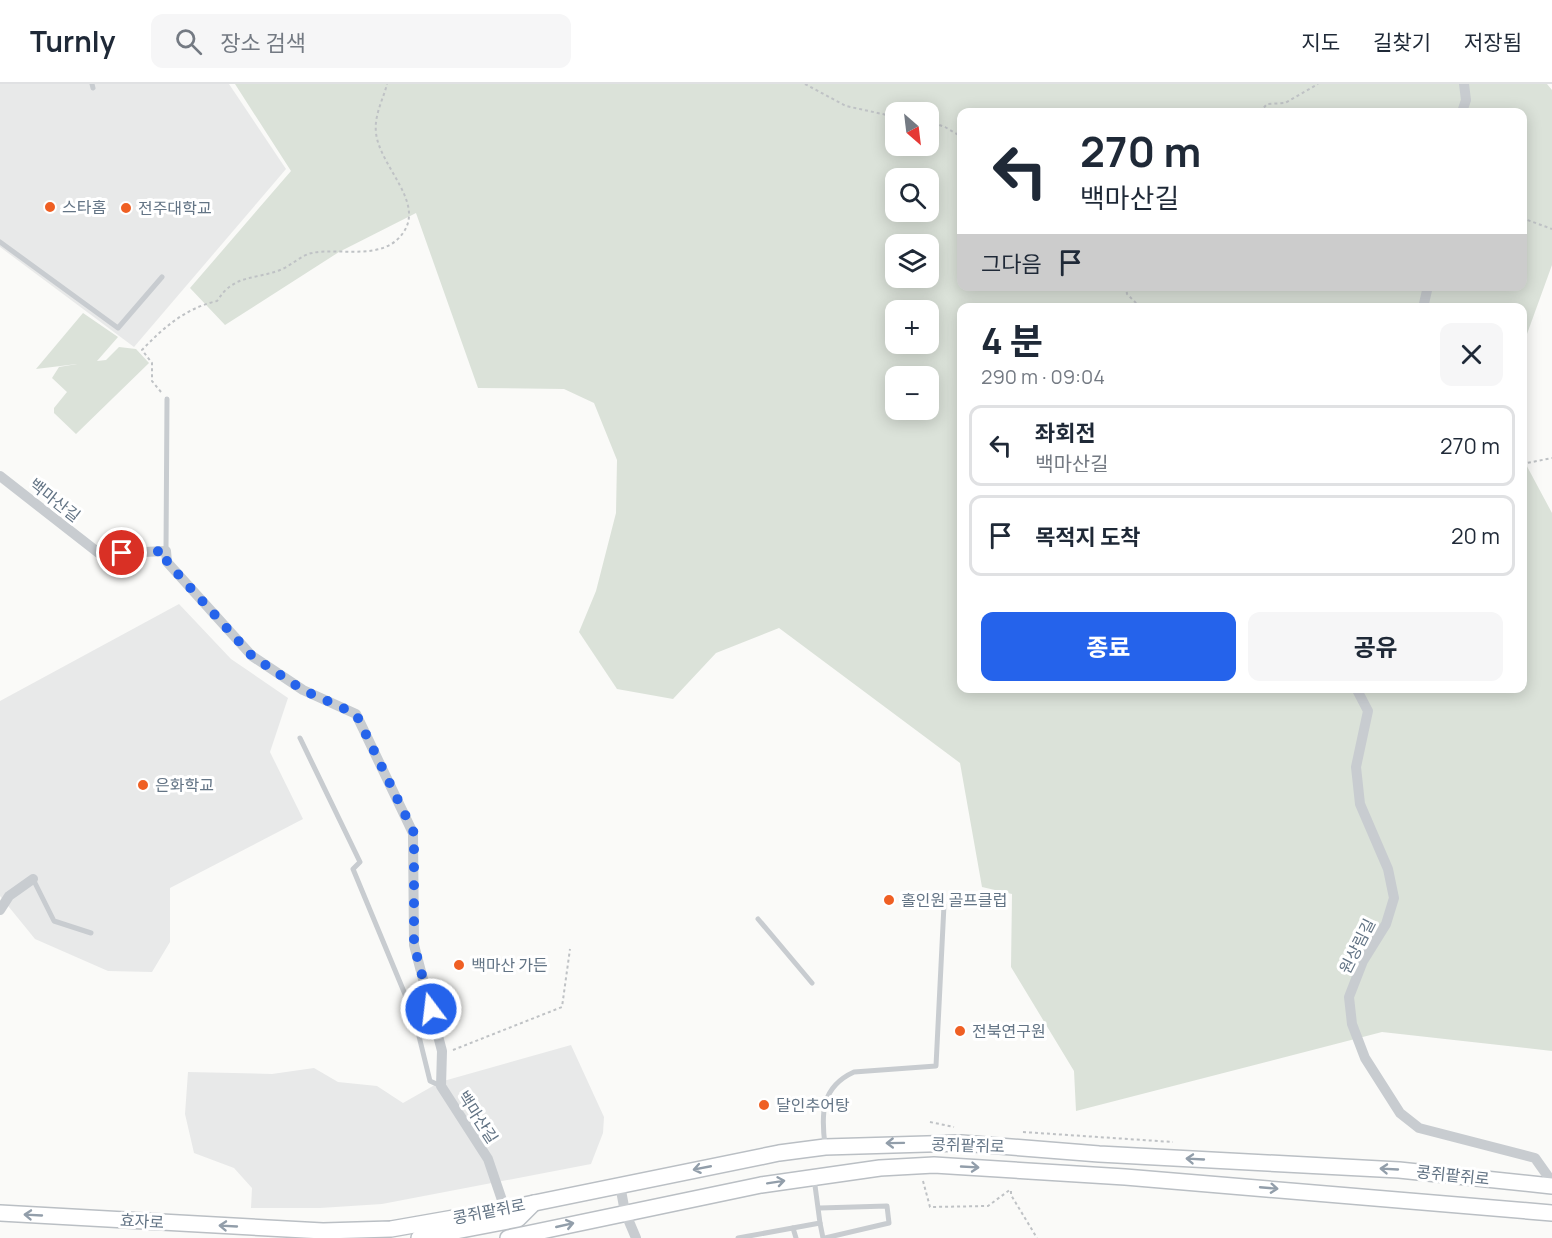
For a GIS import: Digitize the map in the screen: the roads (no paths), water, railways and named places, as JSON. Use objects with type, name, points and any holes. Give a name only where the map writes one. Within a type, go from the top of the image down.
[{"type":"main road","name":"콩쥐팥쥐로","points":[[391,1229],[825,1147],[961,1143],[1111,1155],[1399,1170],[1552,1184]]},
{"type":"main road","name":"콩쥐팥쥐로","points":[[508,1238],[625,1212],[813,1176],[918,1166],[1012,1170],[1552,1213]]},
{"type":"main road","points":[[419,1238],[518,1219],[534,1203]]},
{"type":"main road","name":"효자로","points":[[0,1213],[323,1231],[391,1229]]},
{"type":"street","points":[[1463,108],[1466,100],[1464,84]]},
{"type":"street","name":"백마산길","points":[[0,476],[100,554],[166,551],[167,562],[252,656],[303,690],[356,714],[414,833],[414,945],[442,1054],[441,1086],[488,1159],[505,1209]]},
{"type":"street","name":"원상림길","points":[[1359,693],[1368,711],[1356,767],[1360,804],[1388,869],[1394,898],[1386,924],[1363,961],[1349,997],[1352,1024],[1365,1058],[1400,1113],[1419,1128],[1535,1158],[1552,1184]]},
{"type":"street","points":[[0,910],[9,896],[33,879]]},
{"type":"street","points":[[620,1185],[625,1212],[636,1238]]},
{"type":"lane","points":[[0,242],[118,328],[162,277]]},
{"type":"lane","points":[[166,551],[167,399]]},
{"type":"lane","points":[[300,738],[360,862],[353,869],[414,1016],[430,1081],[441,1086]]},
{"type":"lane","points":[[33,879],[54,921],[91,933]]},
{"type":"lane","points":[[825,1147],[821,1118],[825,1100],[844,1077],[854,1072],[936,1066],[944,905]]},
{"type":"lane","points":[[758,918],[812,983]]},
{"type":"lane","points":[[813,1176],[824,1238],[889,1223],[887,1206],[820,1208]]},
{"type":"lane","points":[[738,1238],[820,1223]]},
{"type":"lane","points":[[793,1228],[796,1238]]},
{"type":"place","name":"스타홈","points":[[50,207]]},
{"type":"place","name":"전주대학교","points":[[126,208]]},
{"type":"place","name":"은화학교","points":[[143,785]]},
{"type":"place","name":"홀인원 골프클럽","points":[[889,900]]},
{"type":"place","name":"백마산 가든","points":[[459,965]]},
{"type":"place","name":"전북연구원","points":[[960,1031]]},
{"type":"place","name":"달인추어탕","points":[[764,1105]]}]
